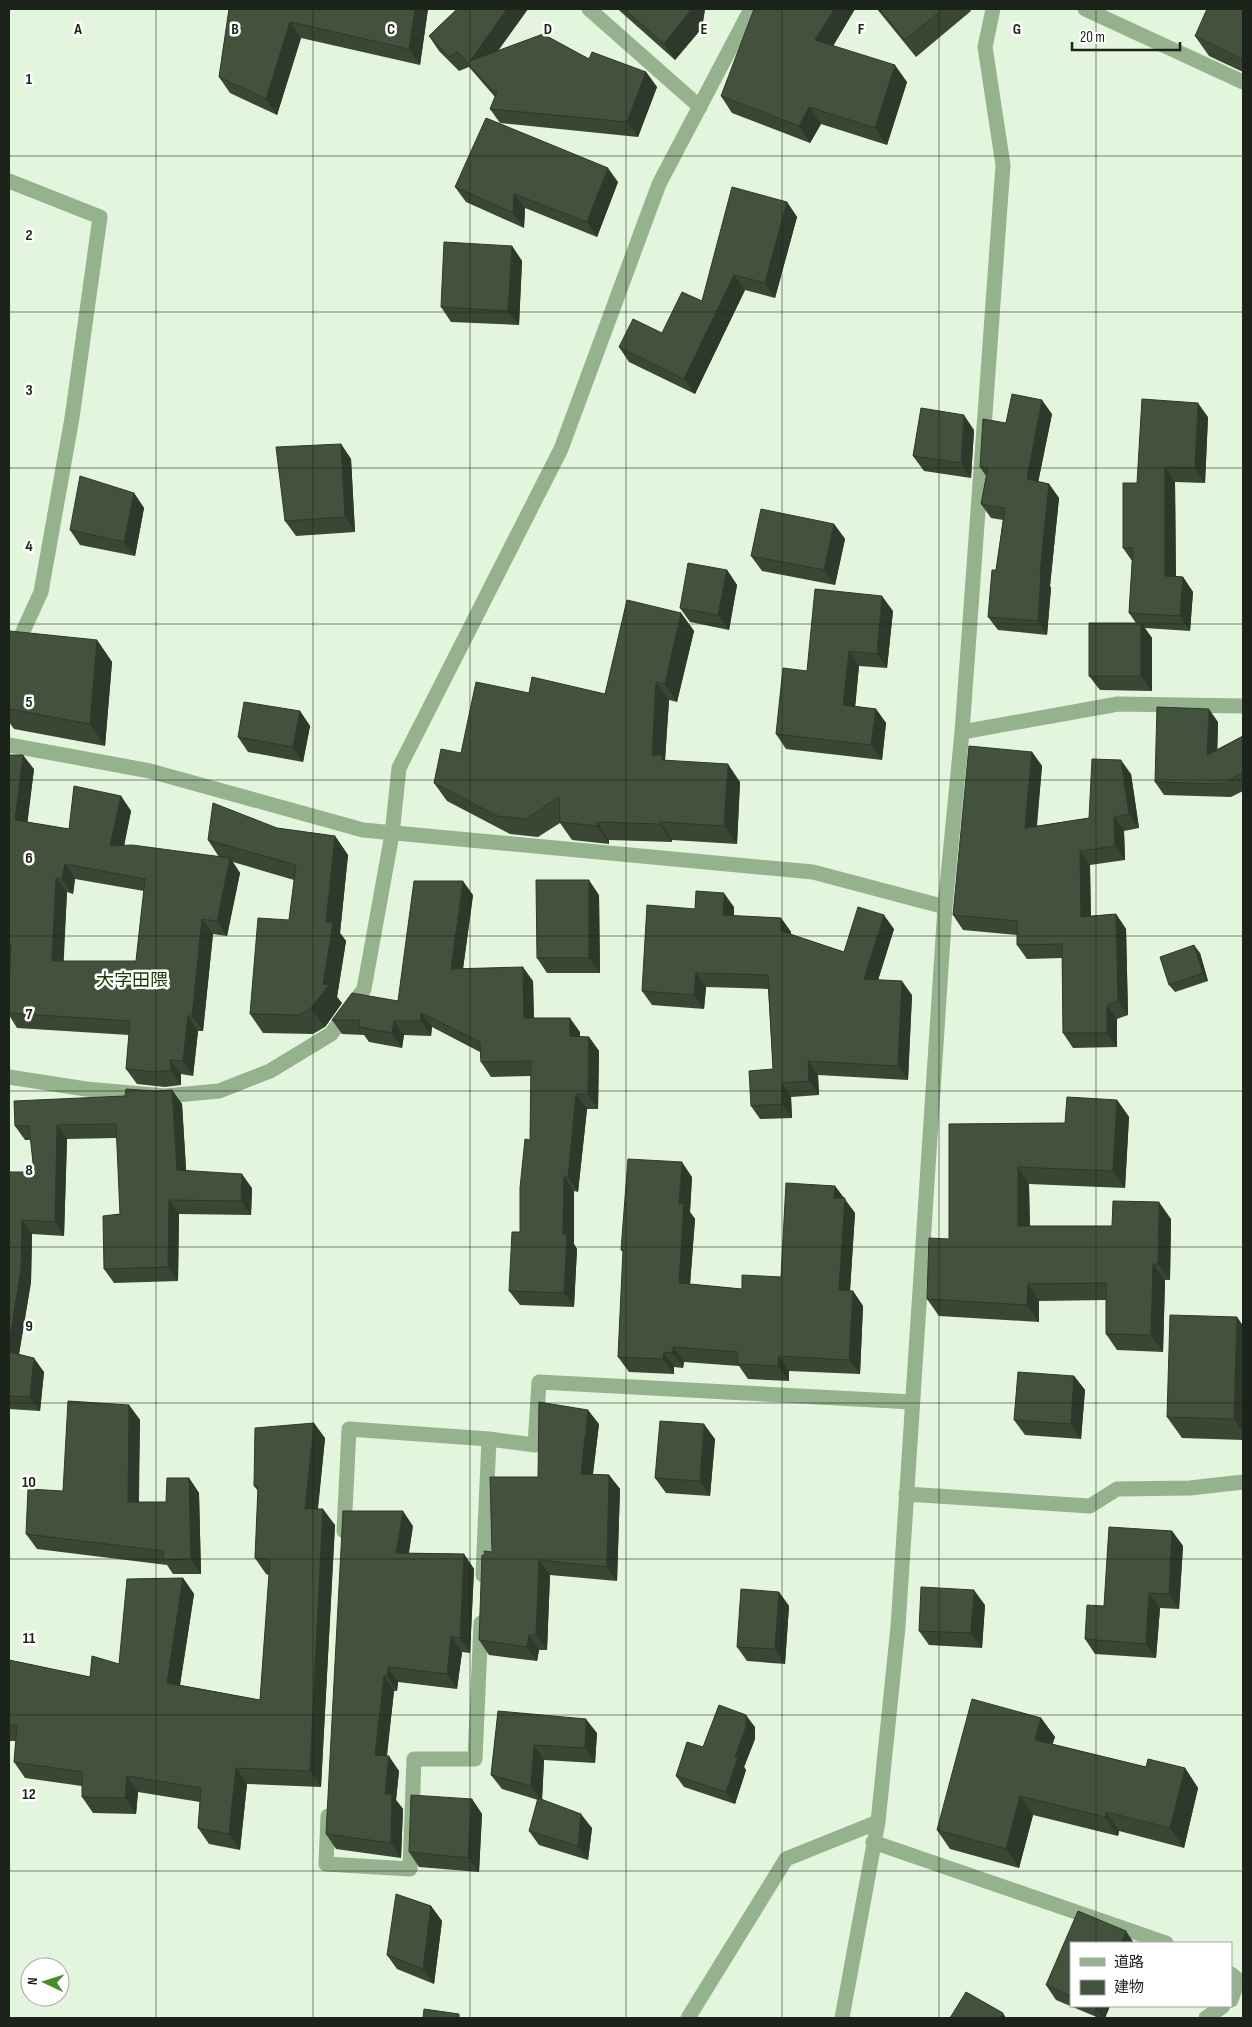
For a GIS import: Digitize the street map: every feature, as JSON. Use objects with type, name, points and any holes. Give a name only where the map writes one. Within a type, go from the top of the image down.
[{"type":"street","points":[[589,9],[700,107]]},
{"type":"street","points":[[9,1077],[86,1089],[165,1096],[219,1091],[270,1070],[331,1034],[364,989],[392,834],[399,768],[561,449],[659,184],[751,9]]},
{"type":"street","points":[[842,2018],[878,1822],[898,1627],[945,907],[962,732],[1003,165],[986,47],[993,9]]},
{"type":"street","points":[[1085,9],[1243,82]]},
{"type":"street","points":[[9,181],[100,217],[72,418],[41,592],[9,662]]},
{"type":"street","points":[[962,732],[1118,704],[1243,706]]},
{"type":"street","points":[[9,745],[150,771],[363,830],[813,872],[945,907]]},
{"type":"street","points":[[343,1548],[349,1429],[489,1439],[535,1445],[539,1382],[912,1402]]},
{"type":"street","points":[[329,1805],[326,1864],[410,1870],[414,1758],[475,1759],[489,1439]]},
{"type":"street","points":[[906,1494],[1090,1506],[1117,1489],[1190,1488],[1243,1482]]},
{"type":"street","points":[[688,2018],[786,1859],[878,1822]]},
{"type":"street","points":[[873,1842],[1163,1942]]},
{"type":"street","points":[[1232,1975],[1238,1980],[1232,1997]]},
{"type":"street","points":[[1206,2018],[1222,2007]]},
{"type":"building","points":[[229,9],[415,9],[409,49],[290,22],[266,99],[219,77]]},
{"type":"building","points":[[457,9],[507,9],[470,61],[543,34],[589,59],[592,52],[646,72],[627,122],[490,109],[497,92],[491,89],[458,52],[449,57],[429,36]]},
{"type":"building","points":[[624,9],[690,9],[690,11],[664,44]]},
{"type":"building","points":[[754,9],[834,9],[815,40],[895,65],[875,128],[809,107],[799,126],[721,96]]},
{"type":"building","points":[[879,9],[943,9],[905,40]]},
{"type":"building","points":[[1207,9],[1243,9],[1243,60],[1195,36]]},
{"type":"building","points":[[486,118],[608,168],[587,222],[514,194],[513,213],[455,187]]},
{"type":"building","points":[[732,187],[787,202],[765,283],[734,275],[684,379],[619,347],[633,319],[662,333],[682,292],[702,301]]},
{"type":"building","points":[[444,242],[512,246],[508,311],[441,307]]},
{"type":"building","points":[[1012,394],[1042,400],[1027,479],[1049,484],[1040,574],[1038,621],[988,617],[992,570],[996,570],[1005,508],[981,504],[988,468],[980,467],[983,419],[1006,423]]},
{"type":"building","points":[[1142,399],[1198,403],[1195,468],[1165,467],[1165,576],[1183,577],[1180,616],[1129,613],[1133,548],[1123,548],[1123,483],[1137,483]]},
{"type":"building","points":[[921,408],[964,415],[961,463],[913,456]]},
{"type":"building","points":[[341,444],[345,517],[285,521],[276,447]]},
{"type":"building","points":[[80,476],[134,493],[124,542],[70,530]]},
{"type":"building","points":[[761,509],[834,524],[824,570],[751,556]]},
{"type":"building","points":[[688,563],[727,570],[718,615],[680,608]]},
{"type":"building","points":[[815,589],[882,596],[877,654],[849,651],[843,705],[876,709],[871,745],[776,734],[783,668],[807,671]]},
{"type":"building","points":[[627,600],[681,613],[665,684],[656,682],[652,755],[662,755],[662,760],[728,764],[724,826],[660,822],[660,824],[597,822],[597,826],[560,822],[559,797],[526,819],[497,816],[434,783],[441,749],[461,753],[476,682],[529,693],[532,677],[605,694]]},
{"type":"building","points":[[1089,623],[1141,623],[1141,676],[1089,676]]},
{"type":"building","points":[[10,631],[97,640],[90,724],[9,709]]},
{"type":"building","points":[[244,702],[300,711],[293,747],[238,737]]},
{"type":"building","points":[[1157,707],[1209,709],[1207,755],[1243,736],[1243,773],[1222,784],[1155,782]]},
{"type":"building","points":[[969,746],[1032,752],[1025,828],[1089,818],[1092,759],[1121,760],[1129,814],[1114,817],[1115,846],[1080,851],[1081,917],[1116,914],[1118,1001],[1107,1005],[1107,1033],[1063,1033],[1062,944],[1017,945],[1017,921],[953,915]]},
{"type":"building","points":[[9,755],[23,755],[15,820],[69,829],[74,786],[121,796],[110,846],[132,845],[230,858],[217,921],[202,919],[192,1016],[188,1016],[183,1061],[170,1060],[171,1070],[155,1072],[126,1069],[130,1021],[9,1013],[11,945],[9,945]],"holes":[[[65,864],[145,879],[136,961],[52,961],[56,878],[62,879]]]},
{"type":"building","points":[[213,803],[277,828],[335,836],[326,922],[333,923],[323,984],[329,985],[311,1008],[300,1015],[250,1014],[258,918],[289,920],[296,865],[208,840]]},
{"type":"building","points":[[536,880],[589,880],[589,958],[537,958]]},
{"type":"building","points":[[414,881],[463,881],[451,969],[523,967],[524,1018],[570,1018],[570,1036],[589,1037],[588,1094],[576,1094],[568,1177],[564,1177],[563,1234],[567,1234],[564,1293],[509,1291],[512,1232],[520,1232],[520,1188],[525,1139],[530,1140],[531,1061],[481,1062],[480,1042],[421,1013],[421,1021],[394,1021],[392,1033],[359,1027],[360,1020],[332,1020],[352,993],[398,1001]]},
{"type":"building","points":[[696,891],[724,893],[723,915],[781,918],[781,931],[844,952],[858,907],[884,915],[864,979],[902,981],[898,1066],[808,1061],[809,1081],[782,1083],[782,1104],[751,1106],[749,1071],[773,1069],[768,975],[696,973],[694,995],[642,991],[647,905],[695,909]]},
{"type":"building","points":[[1194,945],[1203,973],[1169,985],[1160,957]]},
{"type":"building","points":[[126,1089],[172,1090],[177,1170],[242,1174],[241,1201],[169,1200],[168,1267],[104,1269],[103,1216],[120,1214],[116,1124],[57,1125],[55,1222],[22,1220],[21,1269],[9,1344],[9,1172],[34,1172],[29,1126],[15,1126],[14,1101],[125,1096]]},
{"type":"building","points":[[1067,1097],[1117,1100],[1113,1171],[1018,1167],[1018,1226],[1112,1226],[1113,1201],[1159,1202],[1158,1264],[1153,1264],[1151,1335],[1106,1334],[1106,1283],[1028,1284],[1027,1305],[927,1299],[929,1238],[949,1239],[949,1124],[1065,1123]]},
{"type":"building","points":[[628,1159],[682,1162],[679,1204],[684,1204],[679,1283],[742,1289],[742,1275],[781,1277],[786,1183],[835,1186],[834,1198],[845,1198],[839,1290],[853,1291],[849,1360],[779,1356],[778,1366],[737,1364],[738,1352],[673,1347],[673,1353],[664,1352],[663,1359],[618,1357],[623,1250],[621,1250]]},
{"type":"building","points":[[1170,1315],[1237,1317],[1234,1419],[1167,1417]]},
{"type":"building","points":[[9,1352],[34,1358],[30,1397],[9,1396]]},
{"type":"building","points":[[1018,1372],[1074,1376],[1071,1424],[1014,1420]]},
{"type":"building","points":[[68,1401],[129,1405],[128,1502],[166,1502],[167,1478],[189,1478],[191,1559],[163,1560],[163,1551],[26,1534],[28,1489],[63,1491]]},
{"type":"building","points":[[539,1402],[588,1410],[581,1474],[609,1475],[607,1567],[539,1560],[536,1635],[529,1635],[527,1647],[479,1640],[482,1555],[485,1555],[484,1551],[492,1552],[490,1477],[538,1477]]},
{"type":"building","points":[[660,1421],[704,1424],[700,1481],[655,1478]]},
{"type":"building","points":[[314,1423],[305,1509],[323,1509],[310,1771],[236,1768],[229,1834],[198,1828],[201,1788],[127,1776],[125,1798],[82,1797],[82,1772],[14,1762],[17,1725],[9,1725],[9,1660],[90,1677],[92,1656],[119,1664],[127,1579],[183,1578],[167,1683],[260,1700],[270,1560],[255,1558],[258,1487],[254,1486],[255,1428]]},
{"type":"building","points":[[343,1511],[403,1511],[396,1553],[464,1554],[460,1638],[451,1637],[447,1674],[388,1667],[387,1676],[384,1676],[375,1755],[389,1756],[385,1794],[392,1794],[391,1843],[326,1834]]},
{"type":"building","points":[[1109,1527],[1172,1531],[1169,1594],[1149,1593],[1146,1644],[1085,1639],[1087,1605],[1104,1606]]},
{"type":"building","points":[[921,1587],[974,1590],[971,1633],[919,1631]]},
{"type":"building","points":[[741,1589],[779,1592],[775,1649],[737,1647]]},
{"type":"building","points":[[972,1699],[1041,1718],[1035,1740],[1146,1767],[1148,1759],[1185,1768],[1170,1828],[1106,1812],[1105,1817],[1020,1796],[1006,1849],[937,1830]]},
{"type":"building","points":[[719,1705],[746,1715],[746,1727],[735,1757],[738,1758],[726,1792],[676,1776],[687,1742],[703,1747]]},
{"type":"building","points":[[498,1711],[586,1719],[585,1748],[534,1745],[531,1786],[491,1775]]},
{"type":"building","points":[[411,1795],[472,1799],[468,1858],[409,1852]]},
{"type":"building","points":[[538,1798],[581,1814],[578,1846],[529,1831]]},
{"type":"building","points":[[396,1894],[431,1906],[423,1969],[387,1955]]},
{"type":"building","points":[[1078,1911],[1126,1931],[1121,1942],[1070,1942],[1070,1996],[1046,1985]]},
{"type":"building","points":[[966,1992],[1003,2013],[1000,2018],[950,2018]]},
{"type":"building","points":[[424,2009],[459,2014],[459,2018],[423,2018]]},
{"type":"district","name":"大字田隈","points":[[132,980]]}]
